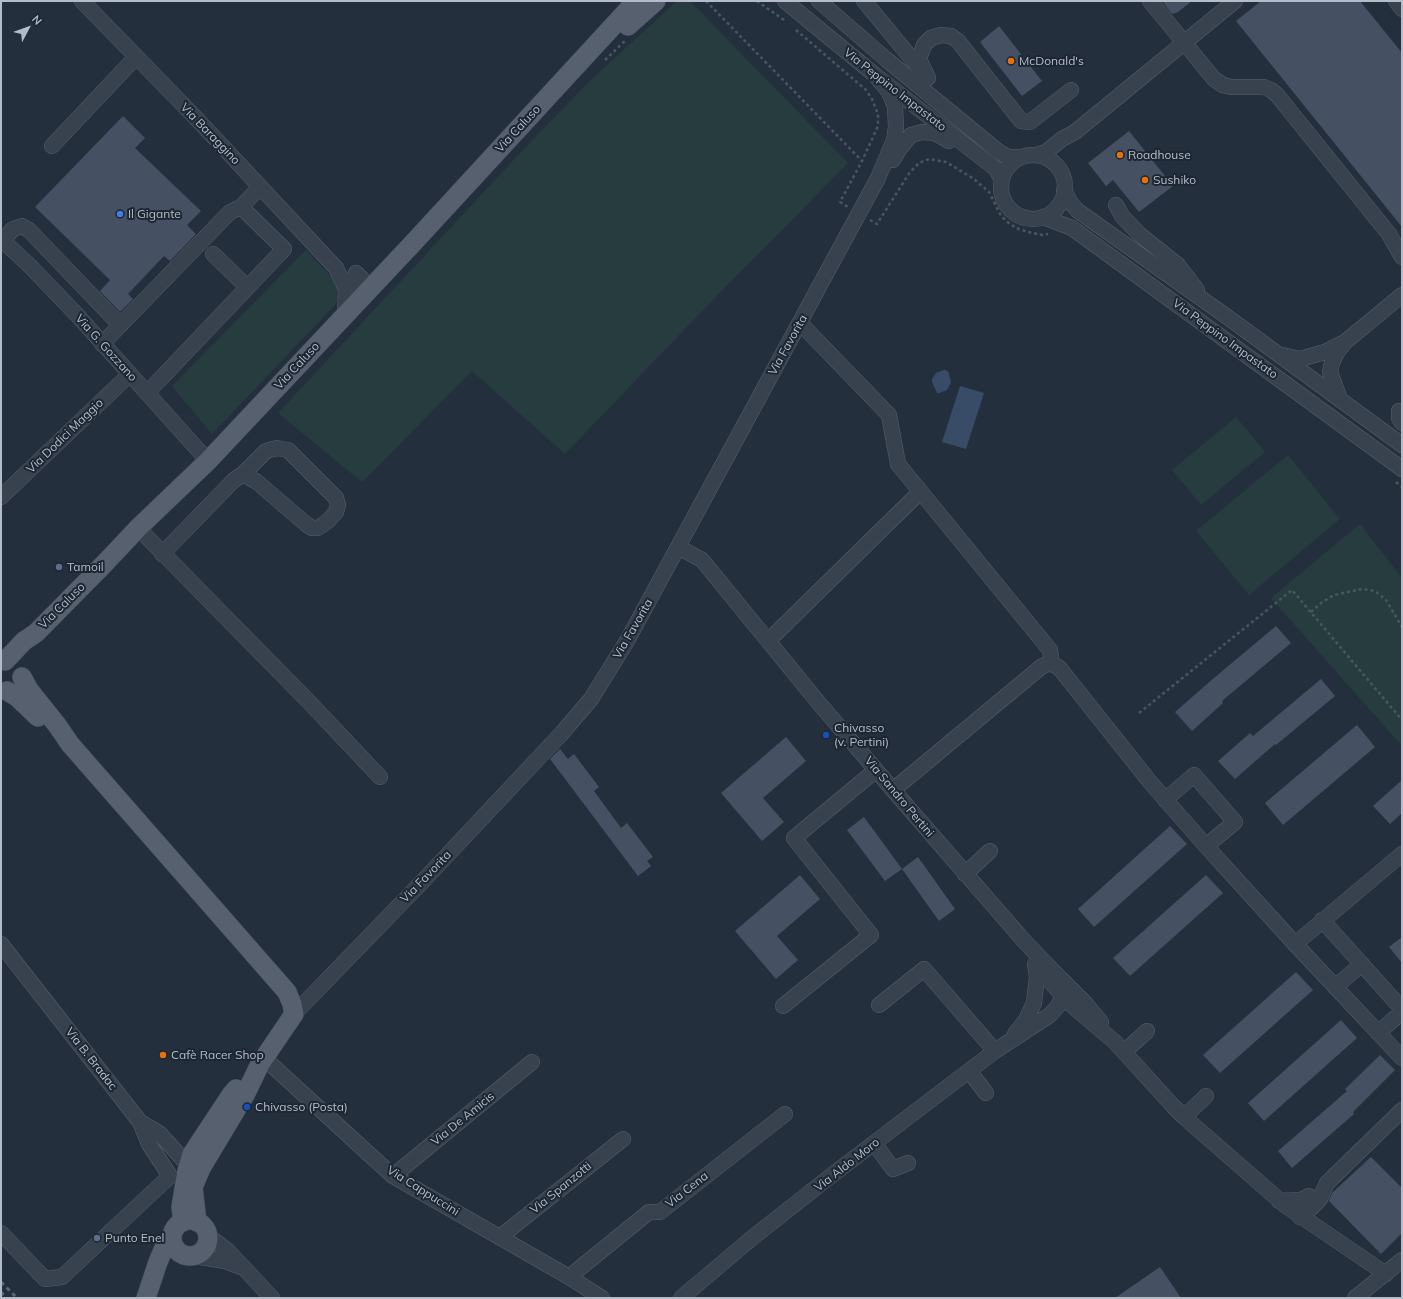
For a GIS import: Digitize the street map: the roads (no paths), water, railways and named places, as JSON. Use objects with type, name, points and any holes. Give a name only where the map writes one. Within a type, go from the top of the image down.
[{"type":"main road","name":"Via Caluso","points":[[2,662],[36,632],[138,528],[208,460],[345,315],[636,1]]},
{"type":"main road","name":"Via Caluso","points":[[551,93],[656,1]]},
{"type":"main road","name":"Via Caluso","points":[[22,674],[24,658],[36,632]]},
{"type":"main road","points":[[2,662],[13,662],[20,668],[29,690],[58,725],[70,744],[287,992],[292,1004],[294,1014],[262,1061],[246,1093],[201,1168],[193,1187],[196,1227]]},
{"type":"main road","points":[[3,690],[16,688],[21,681],[22,674]]},
{"type":"main road","points":[[3,690],[17,697],[54,732],[70,744]]},
{"type":"main road","points":[[149,1290],[164,1248],[203,1251],[207,1246],[181,1206],[192,1154],[231,1095],[262,1061]]},
{"type":"main road","points":[[183,1250],[175,1229],[196,1227]]},
{"type":"street","name":"Via Baraggino","points":[[82,1],[260,187],[345,273],[354,287],[367,290]]},
{"type":"street","name":"Via Peppino Impastato","points":[[785,1],[875,75],[996,169],[1001,186]]},
{"type":"street","name":"Via Peppino Impastato","points":[[819,1],[887,60],[999,152],[1008,157],[1020,157]]},
{"type":"street","points":[[864,1],[928,78],[958,119]]},
{"type":"street","points":[[1150,1],[1214,79],[1223,85],[1231,87],[1264,87],[1277,95],[1389,234],[1402,257]]},
{"type":"street","points":[[1036,155],[1050,160],[1059,169],[1063,175],[1065,185],[1064,196],[1059,205],[1052,212],[1043,217],[1032,219],[1021,216],[1012,211],[1005,202],[1001,186],[1005,171],[1011,163],[1020,157],[1046,152],[1062,138],[1075,132],[1235,1]]},
{"type":"street","points":[[1396,1],[1402,9]]},
{"type":"street","points":[[928,78],[919,59],[924,45],[932,38],[941,35],[951,36],[958,41],[1021,121],[1030,122],[1071,90]]},
{"type":"street","points":[[52,146],[136,58]]},
{"type":"street","name":"Via Favorita","points":[[294,1014],[562,733],[591,699],[627,641],[878,178],[894,140],[896,127],[895,106],[889,92],[875,75]]},
{"type":"street","name":"Via Favorita","points":[[878,178],[911,135],[922,132],[936,133],[946,139],[990,172],[1001,186]]},
{"type":"street","points":[[1059,169],[1062,152],[1075,132]]},
{"type":"street","points":[[102,344],[230,212],[241,207],[260,187]]},
{"type":"street","name":"Via Peppino Impastato","points":[[1064,190],[1070,202],[1078,211],[1208,303],[1402,445]]},
{"type":"street","points":[[1116,206],[1122,216],[1139,234],[1178,265],[1208,303]]},
{"type":"street","points":[[147,393],[284,249],[241,207]]},
{"type":"street","name":"Via Peppino Impastato","points":[[1043,217],[1072,228],[1402,469]]},
{"type":"street","points":[[2,239],[13,229],[22,226],[29,230],[120,325]]},
{"type":"street","name":"Via G. Gozzano","points":[[2,239],[28,264],[208,460]]},
{"type":"street","points":[[214,254],[247,287]]},
{"type":"street","points":[[345,315],[345,273],[383,274]]},
{"type":"street","points":[[1279,355],[1300,359],[1325,352],[1345,342],[1402,295]]},
{"type":"street","points":[[800,323],[889,415],[898,464],[1050,650],[1052,664]]},
{"type":"street","points":[[1340,400],[1330,372],[1336,354],[1345,342]]},
{"type":"street","name":"Via Dodici Maggio","points":[[1,497],[130,374]]},
{"type":"street","points":[[162,554],[234,480],[244,474],[266,451],[277,448],[288,450],[336,498],[338,505],[336,512],[328,522],[318,528],[312,528],[257,482],[244,474]]},
{"type":"street","points":[[768,641],[920,492]]},
{"type":"street","points":[[138,528],[310,703],[380,777]]},
{"type":"street","name":"Via Sandro Pertini","points":[[678,547],[702,560],[876,770],[1025,942]]},
{"type":"street","points":[[893,790],[1041,667],[1052,664],[1058,667],[1165,800],[1295,944],[1402,1058]]},
{"type":"street","points":[[783,1006],[871,935],[794,838],[876,770]]},
{"type":"street","points":[[1165,800],[1194,775],[1235,822],[1206,846]]},
{"type":"street","points":[[965,874],[990,852]]},
{"type":"street","points":[[1295,944],[1402,854]]},
{"type":"street","points":[[1322,920],[1402,1010],[1378,1033]]},
{"type":"street","points":[[1025,942],[1036,965],[1065,994],[1084,1016],[1119,1047],[1184,1117],[1279,1201],[1300,1217],[1386,1274]]},
{"type":"street","points":[[1025,942],[1060,978],[1065,994],[1058,1006],[1050,1015],[1036,1017]]},
{"type":"street","name":"Via B. Bradac","points":[[3,952],[140,1122],[159,1133],[189,1166]]},
{"type":"street","points":[[1335,987],[1362,964]]},
{"type":"street","points":[[1036,965],[1036,991],[1034,1003],[1036,1017]]},
{"type":"street","points":[[879,1005],[924,969],[1001,1046]]},
{"type":"street","points":[[1065,994],[1097,1016],[1119,1047]]},
{"type":"street","points":[[1036,1017],[1071,1014],[1084,1016]]},
{"type":"street","name":"Via Aldo Moro","points":[[685,1296],[759,1234],[874,1143],[1001,1046],[1036,1017]]},
{"type":"street","points":[[1119,1047],[1147,1030]]},
{"type":"street","name":"Via Cappuccini","points":[[262,1061],[393,1176],[569,1277],[602,1298]]},
{"type":"street","name":"Via De Amicis","points":[[393,1176],[532,1062]]},
{"type":"street","points":[[969,1071],[986,1093]]},
{"type":"street","points":[[1184,1117],[1206,1096]]},
{"type":"street","points":[[1300,1217],[1310,1209],[1314,1198],[1327,1183],[1402,1110]]},
{"type":"street","name":"Via Cena","points":[[569,1277],[649,1212],[660,1212],[785,1114]]},
{"type":"street","points":[[1,1233],[45,1278],[62,1277],[170,1176],[149,1144],[140,1122]]},
{"type":"street","name":"Via Spanzotti","points":[[500,1237],[623,1139]]},
{"type":"street","points":[[874,1143],[893,1169],[908,1163]]},
{"type":"street","points":[[1279,1201],[1314,1198]]},
{"type":"street","points":[[1314,1198],[1321,1231]]},
{"type":"street","points":[[196,1227],[228,1251],[272,1298]]},
{"type":"street","points":[[183,1250],[242,1267]]},
{"type":"street","points":[[1355,1298],[1402,1260]]},
{"type":"water","points":[[944,370],[948,371],[951,382],[947,390],[937,393],[932,379],[936,373]]},
{"type":"water","points":[[960,386],[984,393],[966,449],[942,442]]},
{"type":"railway","points":[[1,1282],[17,1298]]},
{"type":"railway","points":[[1,1292],[6,1298]]},
{"type":"place","name":"McDonald's","points":[[1011,61]]},
{"type":"place","name":"Roadhouse","points":[[1120,155]]},
{"type":"place","name":"Sushiko","points":[[1145,180]]},
{"type":"place","name":"Il Gigante","points":[[120,214]]},
{"type":"place","name":"Tamoil","points":[[59,567]]},
{"type":"place","name":"Chivasso (v. Pertini)","points":[[826,735]]},
{"type":"place","name":"Cafè Racer Shop","points":[[163,1055]]},
{"type":"place","name":"Chivasso (Posta)","points":[[247,1107]]},
{"type":"place","name":"Punto Enel","points":[[97,1238]]}]
